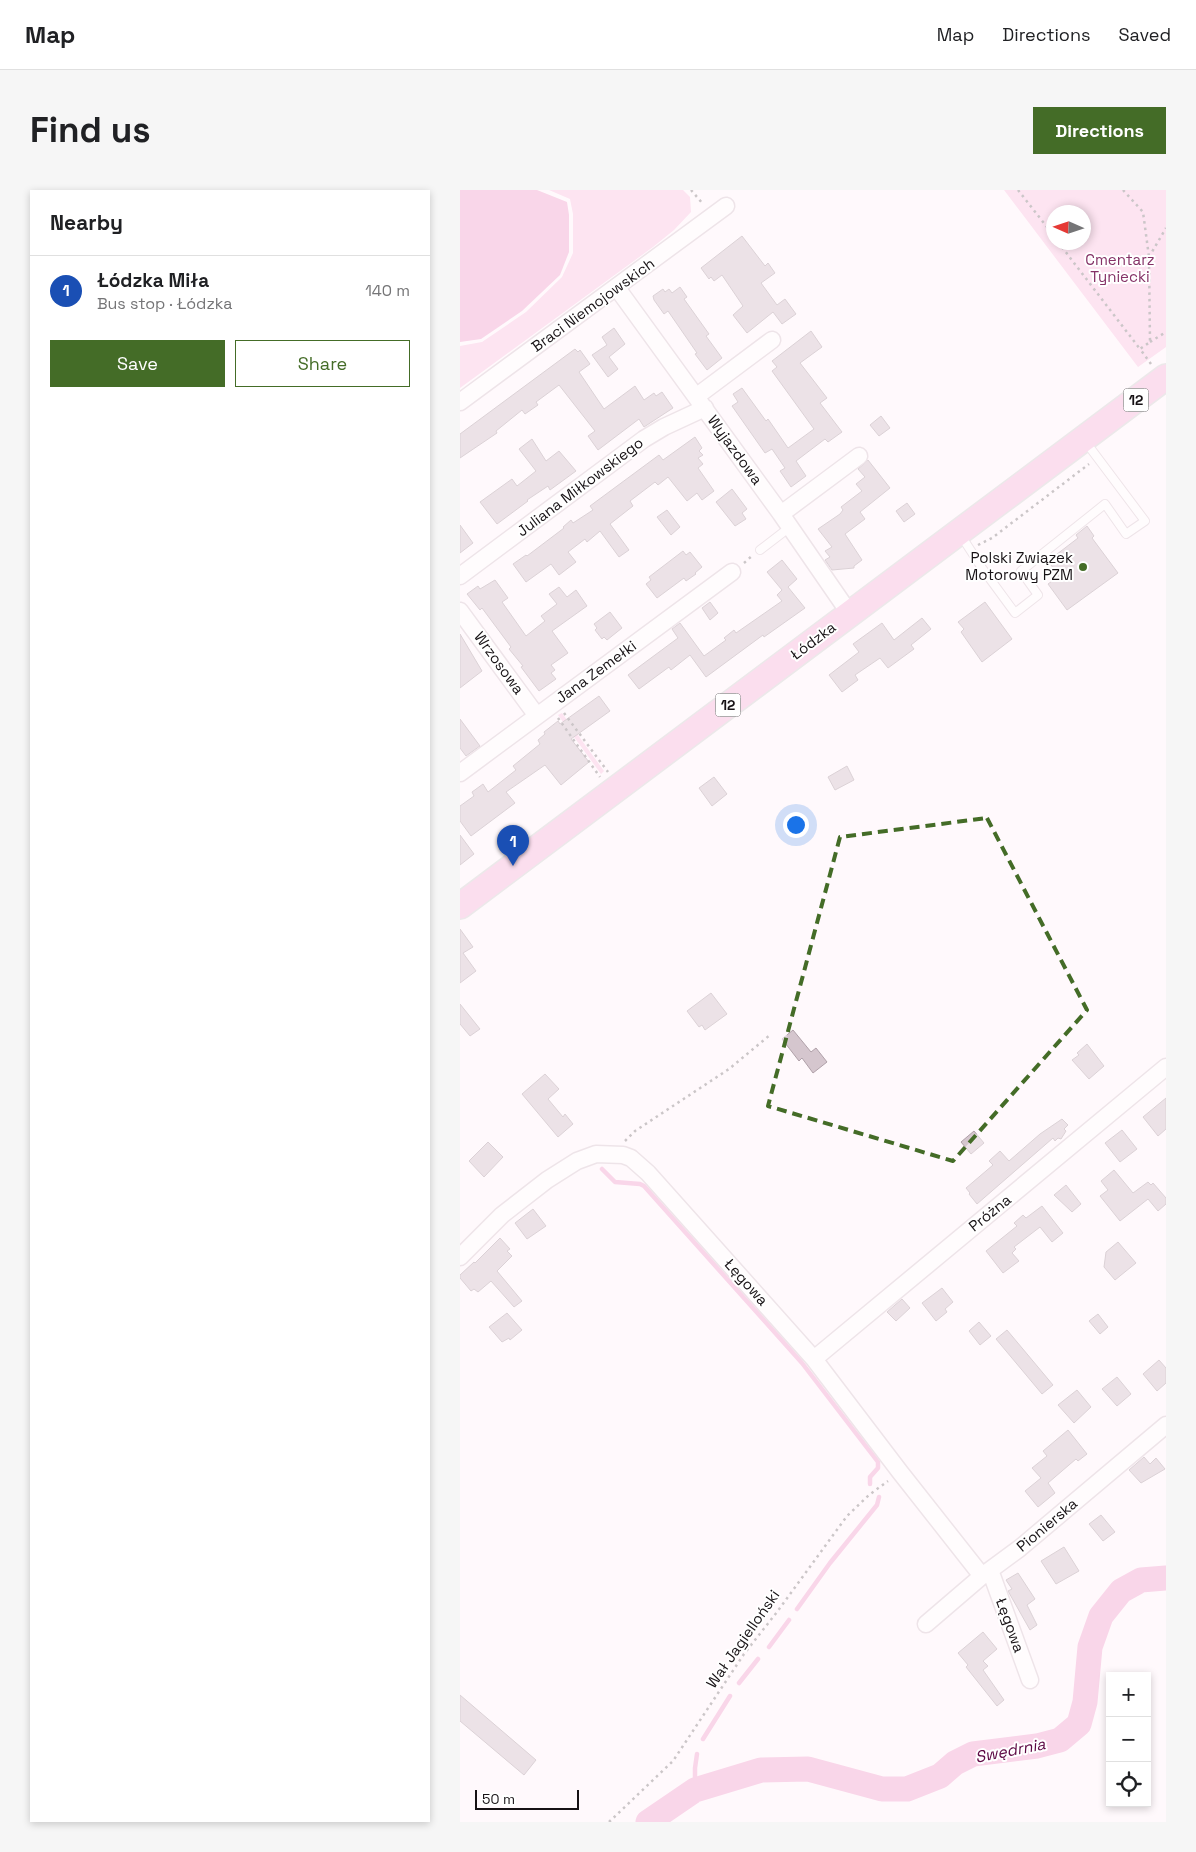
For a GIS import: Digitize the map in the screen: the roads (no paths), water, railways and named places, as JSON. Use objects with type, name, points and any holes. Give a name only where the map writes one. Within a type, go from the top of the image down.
[{"type":"main road","name":"Łódzka","points":[[460,906],[850,614],[965,541],[1090,448],[1159,371]]},
{"type":"street","name":"Braci Niemojowskich","points":[[460,402],[726,206]]},
{"type":"street","name":"Wyjazdowa","points":[[617,288],[701,402],[850,614]]},
{"type":"street","name":"Juliana Miłkowskiego","points":[[460,576],[644,439],[701,402],[772,340]]},
{"type":"street","points":[[785,520],[859,456]]},
{"type":"street","name":"Jana Zemełki","points":[[460,773],[732,572]]},
{"type":"street","name":"Wrzosowa","points":[[460,611],[547,708]]},
{"type":"street","name":"Próżna","points":[[814,1359],[1166,1067]]},
{"type":"street","name":"Łęgowa","points":[[460,1257],[502,1215],[547,1180],[578,1161],[596,1154],[623,1155],[631,1158],[648,1173],[814,1359],[900,1472],[986,1573],[1030,1680]]},
{"type":"street","name":"Pionierska","points":[[926,1624],[1166,1425]]},
{"type":"lane","points":[[965,541],[1016,613],[1038,595],[1021,571],[1105,504],[1126,534],[1145,520],[1090,448]]},
{"type":"lane","points":[[760,550],[785,520]]},
{"type":"waterway","points":[[602,1169],[615,1182],[644,1186],[802,1363],[878,1462],[878,1468],[870,1477],[870,1484]]},
{"type":"waterway","points":[[797,1609],[830,1563],[877,1505],[879,1497]]},
{"type":"waterway","name":"Swędrnia","points":[[648,1822],[695,1790],[761,1770],[808,1769],[882,1789],[907,1789],[940,1776],[955,1763],[973,1754],[1037,1746],[1060,1740],[1079,1724],[1085,1702],[1090,1647],[1101,1616],[1121,1591],[1141,1580],[1166,1578]]},
{"type":"waterway","points":[[769,1647],[789,1620]]},
{"type":"waterway","points":[[739,1683],[758,1659]]},
{"type":"waterway","points":[[703,1739],[730,1696]]},
{"type":"waterway","points":[[695,1790],[697,1754]]},
{"type":"place","name":"Polski Związek Motorowy PZM","points":[[1083,567]]},
{"type":"place","name":"Łódzka Miła","points":[[513,866]]},
{"type":"park label","name":"Cmentarz Tyniecki","points":[[1120,268]]}]
